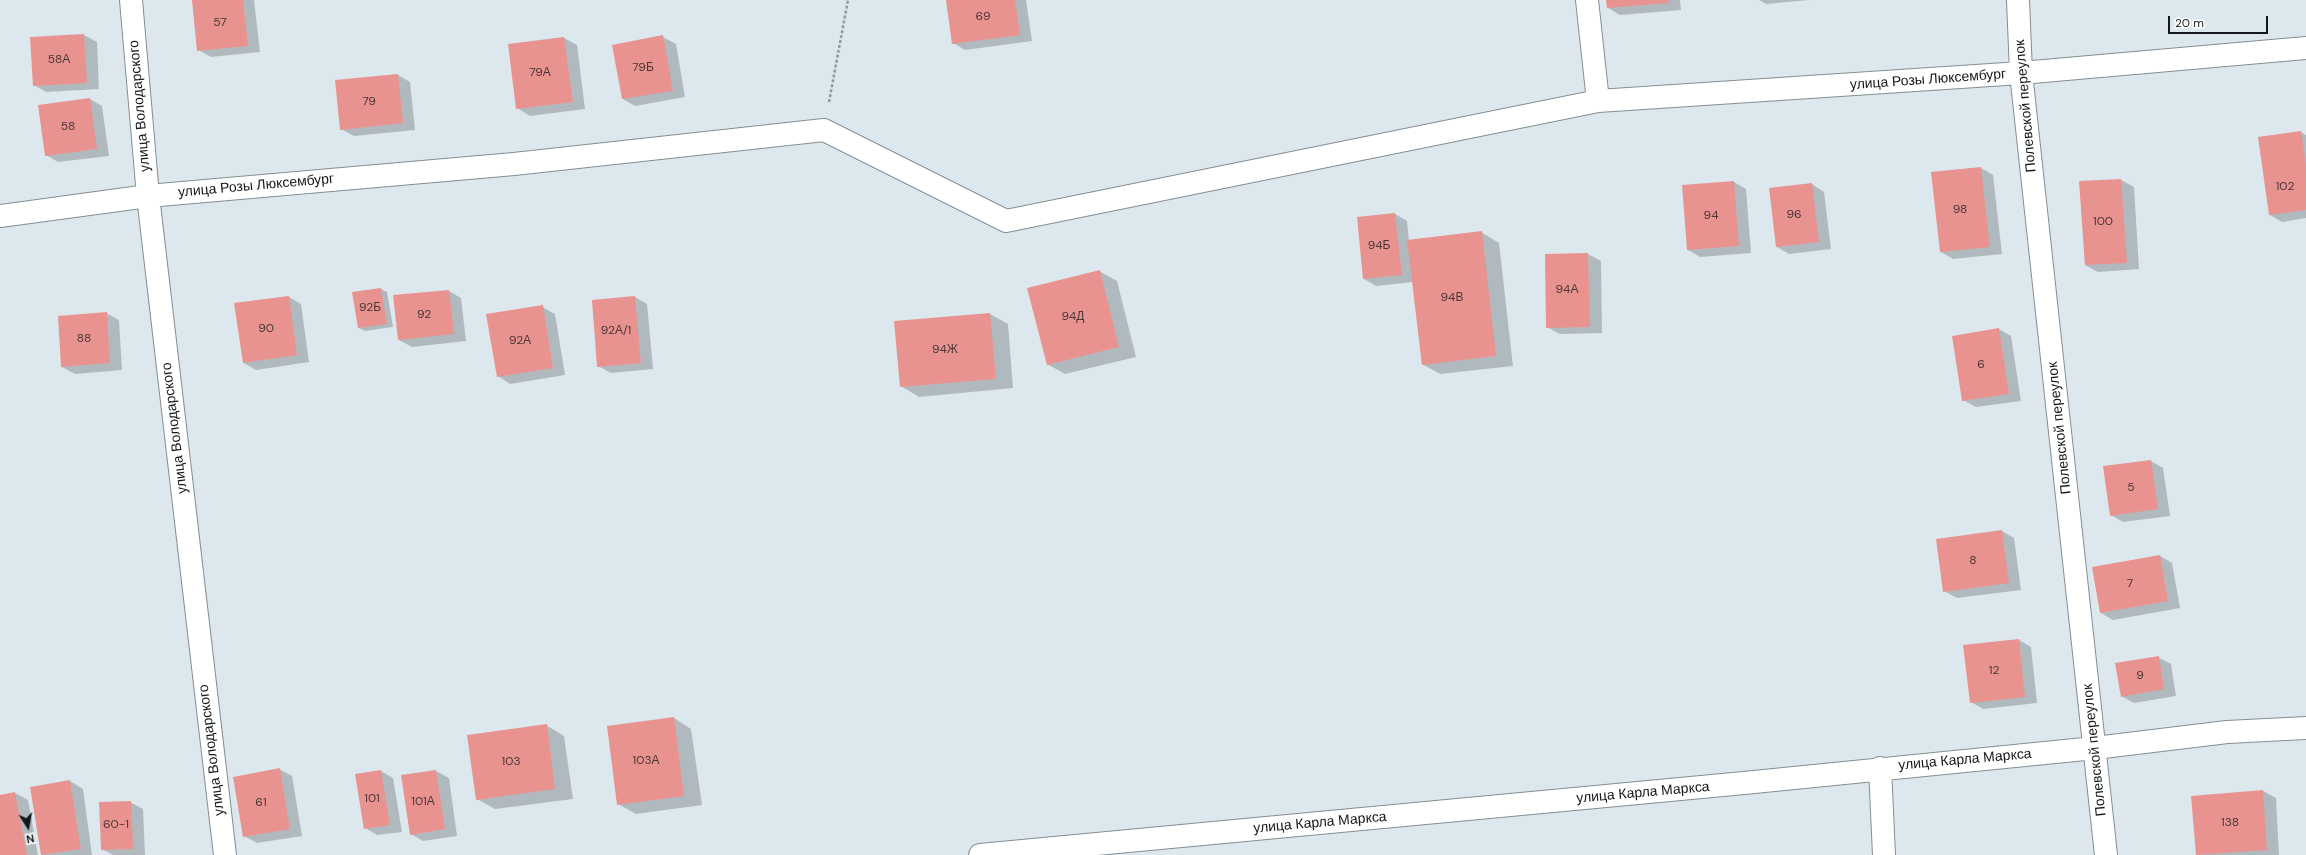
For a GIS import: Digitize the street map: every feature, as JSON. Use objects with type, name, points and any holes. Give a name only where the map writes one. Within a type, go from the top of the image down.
[{"type":"street","name":"улица Володарского","points":[[131,0],[148,196],[225,855]]},
{"type":"street","points":[[1587,0],[1598,101]]},
{"type":"street","name":"Полевской переулок","points":[[2018,0],[2021,73],[2106,855]]},
{"type":"street","name":"улица Розы Люксембург","points":[[0,216],[148,196],[514,164],[824,130],[1006,221],[1598,101],[2021,73],[2306,48]]},
{"type":"street","name":"улица Карла Маркса","points":[[980,855],[1736,784],[1880,768],[2095,748],[2227,732],[2306,728]]},
{"type":"street","points":[[1880,768],[1884,855]]},
{"type":"path","points":[[824,130],[848,0]]},
{"type":"building","points":[[192,0],[243,0],[248,46],[197,51]]},
{"type":"building","points":[[946,0],[1015,0],[1020,35],[952,44]]},
{"type":"building","points":[[1606,0],[1668,0],[1669,3],[1607,8]]},
{"type":"building","points":[[84,34],[87,83],[33,86],[30,37]]},
{"type":"building","points":[[663,35],[673,91],[622,99],[612,45]]},
{"type":"building","points":[[564,37],[573,102],[516,109],[508,44]]},
{"type":"building","points":[[398,74],[403,123],[340,130],[335,80]]},
{"type":"building","points":[[90,98],[97,149],[45,156],[38,105]]},
{"type":"building","points":[[2301,131],[2306,164],[2306,210],[2269,215],[2258,137]]},
{"type":"building","points":[[1981,167],[1990,247],[1940,252],[1931,172]]},
{"type":"building","points":[[2121,179],[2127,263],[2085,265],[2079,181]]},
{"type":"building","points":[[1734,181],[1739,246],[1687,250],[1682,185]]},
{"type":"building","points":[[1812,183],[1819,242],[1776,247],[1769,188]]},
{"type":"building","points":[[1395,213],[1402,275],[1363,279],[1357,217]]},
{"type":"building","points":[[1482,231],[1496,356],[1422,365],[1407,240]]},
{"type":"building","points":[[1588,253],[1590,327],[1546,328],[1545,254]]},
{"type":"building","points":[[1100,270],[1119,347],[1047,365],[1027,288]]},
{"type":"building","points":[[381,288],[387,324],[358,328],[352,292]]},
{"type":"building","points":[[449,290],[454,334],[398,340],[393,295]]},
{"type":"building","points":[[289,296],[297,355],[243,363],[234,303]]},
{"type":"building","points":[[635,296],[641,363],[597,367],[592,300]]},
{"type":"building","points":[[543,305],[553,368],[497,377],[486,314]]},
{"type":"building","points":[[107,312],[110,363],[61,367],[58,316]]},
{"type":"building","points":[[990,313],[996,379],[900,387],[894,321]]},
{"type":"building","points":[[1999,328],[2009,394],[1962,401],[1952,336]]},
{"type":"building","points":[[2151,460],[2158,509],[2110,516],[2103,466]]},
{"type":"building","points":[[2002,530],[2009,583],[1943,592],[1936,539]]},
{"type":"building","points":[[2160,555],[2168,601],[2100,613],[2092,567]]},
{"type":"building","points":[[2019,639],[2025,697],[1970,703],[1963,645]]},
{"type":"building","points":[[2159,656],[2164,689],[2121,697],[2115,663]]},
{"type":"building","points":[[674,717],[684,796],[617,805],[607,726]]},
{"type":"building","points":[[547,724],[555,789],[476,800],[467,735]]},
{"type":"building","points":[[280,768],[290,829],[243,837],[233,777]]},
{"type":"building","points":[[381,770],[390,825],[364,829],[355,774]]},
{"type":"building","points":[[436,770],[445,829],[410,835],[401,775]]},
{"type":"building","points":[[70,780],[81,849],[41,855],[30,787]]},
{"type":"building","points":[[2263,790],[2267,850],[2196,855],[2191,796]]},
{"type":"building","points":[[15,792],[27,855],[0,855],[0,795]]},
{"type":"building","points":[[131,801],[133,849],[101,850],[99,802]]}]
